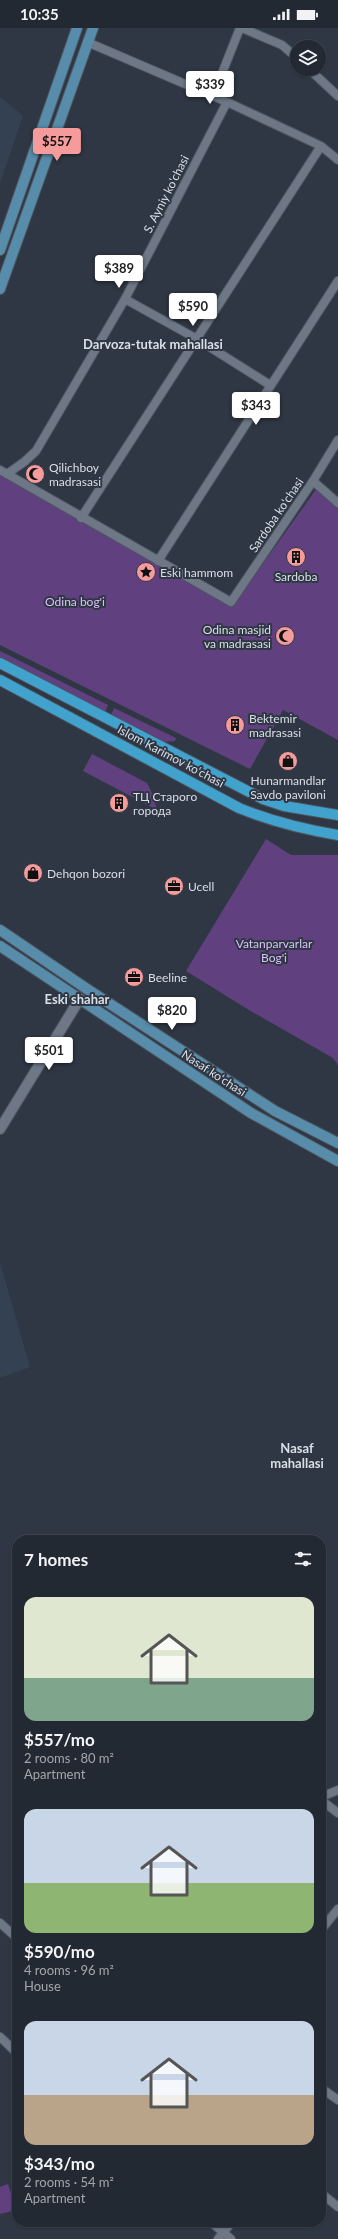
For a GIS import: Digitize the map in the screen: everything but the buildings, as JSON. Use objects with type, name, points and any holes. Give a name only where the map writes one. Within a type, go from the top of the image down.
[{"type":"main road","points":[[0,289],[92,28]]},
{"type":"main road","points":[[0,250],[74,29]]},
{"type":"main road","name":"Islom Karimov ko‘chasi","points":[[0,663],[250,793],[284,806],[338,815]]},
{"type":"main road","name":"Islom Karimov ko‘chasi","points":[[0,680],[239,808],[268,820],[296,828],[338,835]]},
{"type":"main road","name":"Nasaf ko‘chasi","points":[[0,930],[86,989],[275,1111],[338,1143]]},
{"type":"main road","name":"Nasaf ko‘chasi","points":[[0,946],[250,1113],[338,1161]]},
{"type":"street","points":[[213,96],[241,28],[282,45],[290,52]]},
{"type":"street","points":[[88,42],[227,102],[321,146],[338,160]]},
{"type":"street","points":[[317,76],[338,96]]},
{"type":"street","name":"S. Ayniy ko'chasi","points":[[3,472],[24,462],[36,451],[125,299],[227,102]]},
{"type":"street","points":[[81,518],[321,146]]},
{"type":"street","points":[[3,472],[158,561],[338,281]]},
{"type":"street","points":[[125,299],[197,339],[270,385]]},
{"type":"street","name":"Sardoba ko'chasi","points":[[158,561],[231,602],[313,481],[338,440]]},
{"type":"street","points":[[313,481],[338,503]]},
{"type":"street","points":[[0,1129],[86,989]]},
{"type":"street","points":[[326,1796],[338,1790]]},
{"type":"street","points":[[326,1802],[338,1813]]},
{"type":"street","points":[[326,1924],[338,1910]]},
{"type":"street","points":[[0,1923],[12,1934]]},
{"type":"street","points":[[0,2036],[12,2048]]},
{"type":"street","points":[[326,2092],[338,2100]]},
{"type":"street","points":[[326,2197],[338,2207]]},
{"type":"street","points":[[215,2227],[221,2236],[231,2239]]},
{"type":"street","points":[[221,2236],[228,2227]]},
{"type":"shaded area","points":[[0,97],[23,116],[0,183]]},
{"type":"shaded area","points":[[0,1263],[30,1367],[0,1378]]},
{"type":"green space","name":"Odina bog'i","points":[[0,474],[232,607],[317,488],[338,506],[338,740],[283,710],[250,769],[0,645]]},
{"type":"green space","points":[[0,651],[108,705],[105,712],[0,657]]},
{"type":"green space","points":[[114,708],[176,738],[175,741],[164,742],[111,715]]},
{"type":"green space","points":[[92,754],[147,783],[153,795],[157,810],[83,771]]},
{"type":"green space","name":"Vatanparvarlar Bog'i","points":[[266,839],[291,855],[338,855],[338,1065],[333,1058],[249,1010],[186,971]]},
{"type":"green space","points":[[8,2184],[12,2197],[12,2211],[0,2214],[0,2187]]},
{"type":"place","name":"Qilichboy madrasasi","points":[[35,474]]},
{"type":"place","name":"Sardoba","points":[[296,557]]},
{"type":"place","name":"Eski hammom","points":[[146,572]]},
{"type":"place","name":"Odina masjid va madrasasi","points":[[285,636]]},
{"type":"place","name":"Bektemir madrasasi","points":[[235,725]]},
{"type":"place","name":"Hunarmandlar Savdo paviloni","points":[[288,761]]},
{"type":"place","name":"ТЦ Старого города","points":[[119,803]]},
{"type":"place","name":"Dehqon bozori","points":[[33,873]]},
{"type":"place","name":"Ucell","points":[[174,886]]},
{"type":"place","name":"Beeline","points":[[134,977]]},
{"type":"district","name":"Darvoza-tutak mahallasi","points":[[153,344]]},
{"type":"district","name":"Eski shahar","points":[[77,999]]},
{"type":"district","name":"Nasaf mahallasi","points":[[297,1456]]}]
